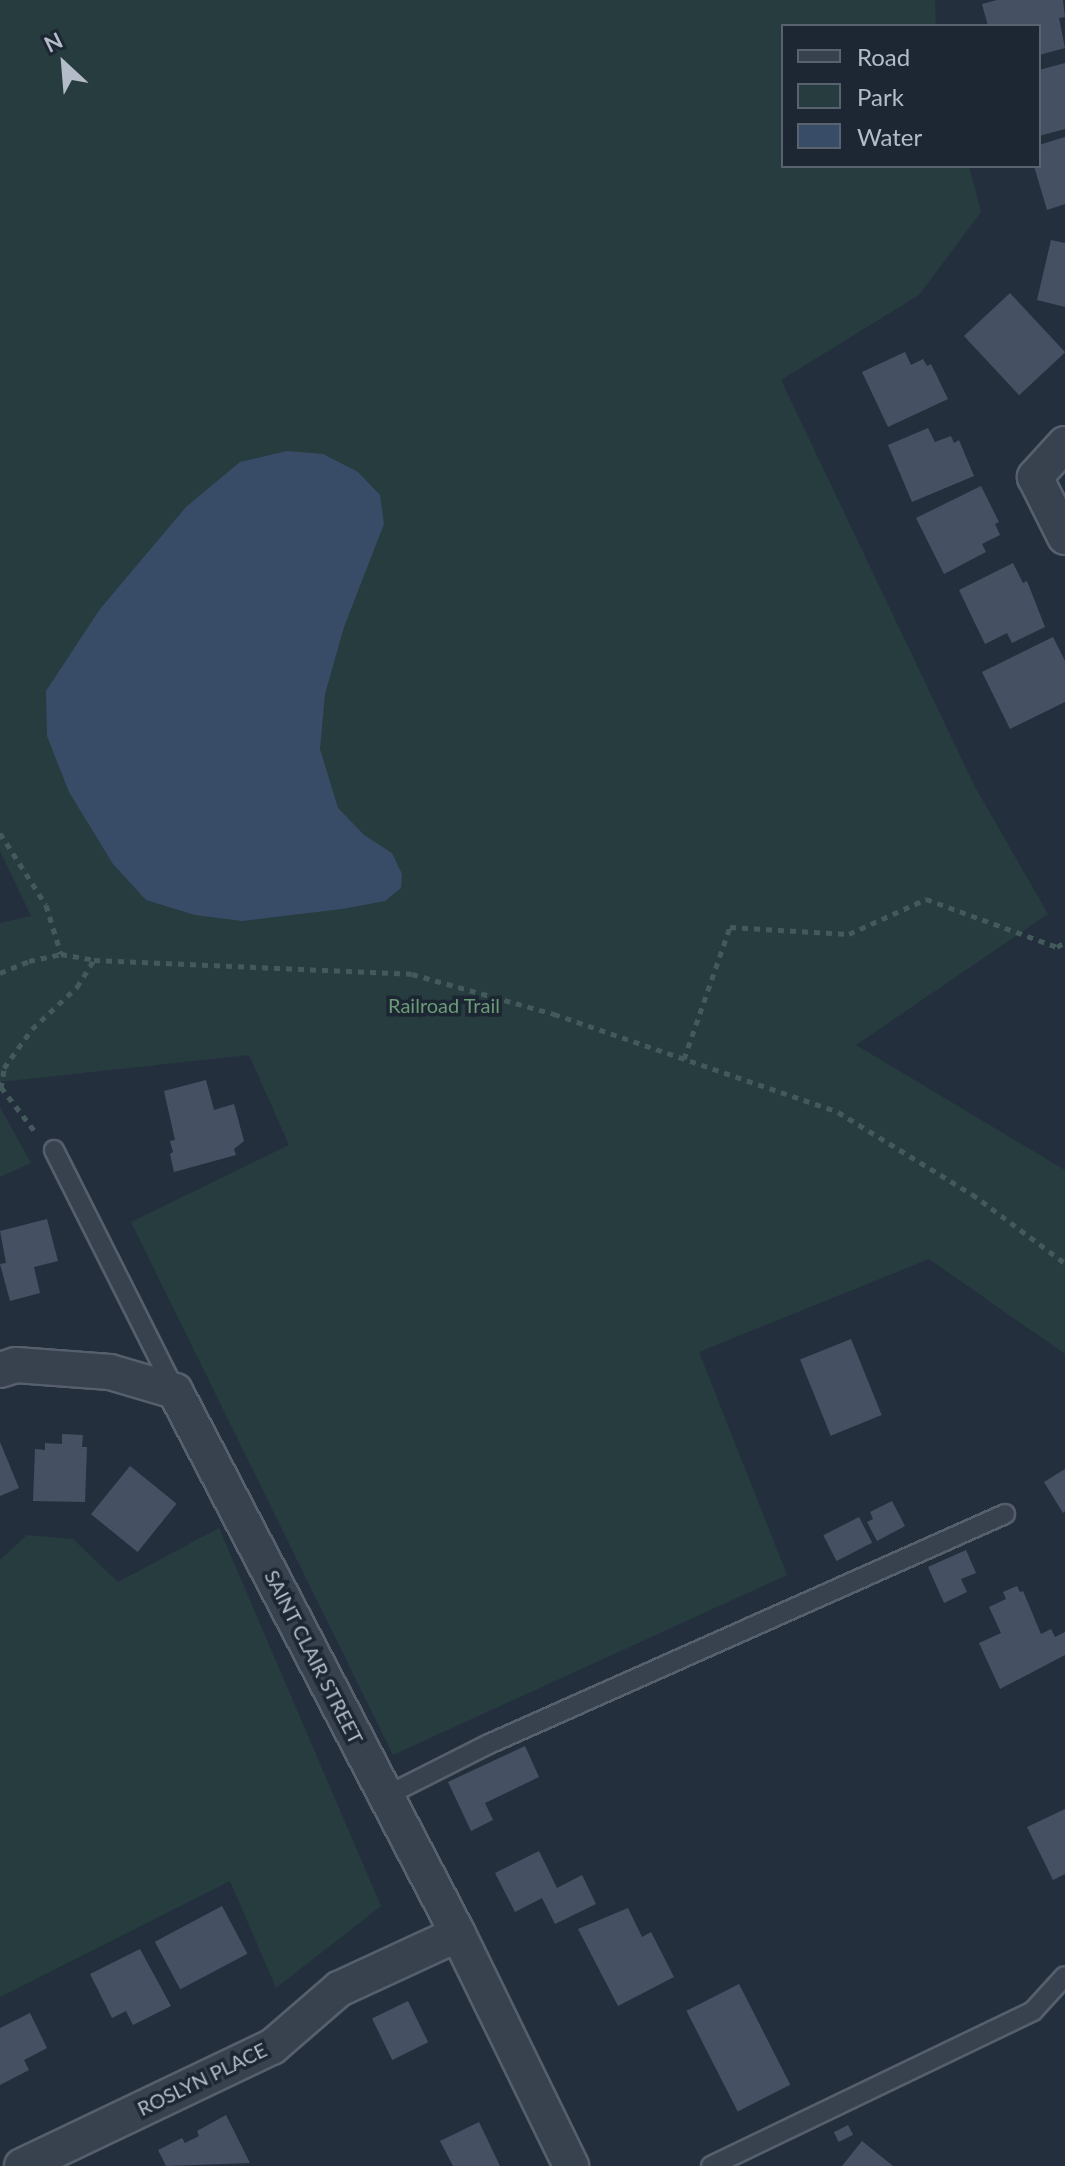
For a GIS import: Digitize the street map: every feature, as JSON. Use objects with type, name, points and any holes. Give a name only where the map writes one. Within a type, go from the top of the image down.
[{"type":"street","points":[[1065,444],[1035,477],[1065,537]]},
{"type":"street","points":[[0,1370],[16,1365],[110,1372],[175,1391]]},
{"type":"street","name":"SAINT CLAIR STREET","points":[[175,1391],[458,1934],[571,2166]]},
{"type":"street","name":"ROSLYN PLACE","points":[[22,2166],[272,2047],[339,1989],[458,1934]]},
{"type":"lane","name":"SAINT CLAIR STREET","points":[[54,1150],[175,1391]]},
{"type":"lane","points":[[386,1796],[489,1744],[1005,1514]]},
{"type":"lane","points":[[711,2166],[1033,2011],[1065,1976]]},
{"type":"path","points":[[0,833],[46,905],[61,954]]},
{"type":"path","points":[[684,1059],[730,927],[849,934],[926,899],[1057,947],[1065,942]]},
{"type":"path","points":[[0,973],[29,961],[61,954],[94,960],[412,974],[554,1014],[838,1112],[972,1194],[1065,1263]]},
{"type":"path","points":[[54,1150],[20,1116],[1,1087],[4,1068],[32,1029],[77,987],[94,960]]},
{"type":"green space","name":"Railroad Trail","points":[[0,0],[935,0],[936,24],[781,24],[781,168],[970,168],[981,212],[919,295],[781,380],[974,785],[1048,914],[856,1045],[1065,1170],[1065,1354],[929,1259],[699,1352],[787,1575],[393,1755],[131,1222],[289,1145],[249,1055],[0,1082],[0,923],[31,916],[0,851]]},
{"type":"green space","points":[[0,1107],[31,1163],[0,1177]]},
{"type":"green space","points":[[219,1528],[381,1906],[276,1988],[230,1881],[0,1997],[0,1560],[27,1535],[73,1539],[118,1582]]},
{"type":"water","points":[[287,451],[323,454],[358,472],[380,495],[384,524],[344,627],[325,694],[320,749],[338,808],[364,835],[392,853],[402,874],[401,888],[385,901],[342,909],[242,921],[195,915],[146,900],[113,864],[69,792],[47,736],[46,691],[100,609],[186,507],[240,462]]},
{"type":"building","points":[[997,0],[1063,0],[1065,17],[1059,18],[1065,48],[1041,54],[1041,24],[987,24],[982,4]]},
{"type":"building","points":[[1065,63],[1065,129],[1041,135],[1041,69]]},
{"type":"building","points":[[1065,137],[1065,204],[1047,210],[1035,168],[1041,168],[1041,144]]},
{"type":"building","points":[[1051,240],[1065,243],[1065,307],[1037,300]]},
{"type":"building","points":[[1010,293],[1065,352],[1019,395],[964,336]]},
{"type":"building","points":[[905,352],[911,365],[923,359],[927,366],[931,364],[948,399],[888,427],[862,372]]},
{"type":"building","points":[[928,428],[935,442],[951,436],[954,443],[959,440],[974,476],[912,502],[888,445]]},
{"type":"building","points":[[981,486],[999,522],[995,524],[1000,535],[982,544],[986,552],[944,574],[916,518]]},
{"type":"building","points":[[1013,563],[1023,583],[1027,581],[1045,627],[1012,643],[1007,633],[985,644],[959,590]]},
{"type":"building","points":[[1053,637],[1065,661],[1065,702],[1010,729],[982,672]]},
{"type":"building","points":[[206,1080],[214,1110],[234,1104],[244,1141],[234,1149],[236,1155],[174,1172],[170,1141],[175,1140],[164,1091]]},
{"type":"building","points":[[47,1219],[58,1261],[34,1267],[40,1293],[10,1301],[0,1264],[6,1263],[0,1231]]},
{"type":"building","points":[[851,1339],[882,1415],[831,1436],[800,1360]]},
{"type":"building","points":[[62,1434],[83,1435],[82,1447],[87,1447],[85,1502],[33,1501],[35,1449],[45,1450],[45,1443],[62,1444]]},
{"type":"building","points":[[0,1442],[19,1488],[0,1496]]},
{"type":"building","points":[[130,1466],[177,1504],[138,1552],[91,1514]]},
{"type":"building","points":[[1065,1469],[1065,1511],[1063,1513],[1044,1482]]},
{"type":"building","points":[[892,1501],[905,1526],[877,1541],[867,1522],[873,1519],[870,1512]]},
{"type":"building","points":[[859,1517],[872,1543],[837,1561],[823,1535]]},
{"type":"building","points":[[966,1550],[976,1573],[961,1579],[967,1592],[944,1603],[928,1567]]},
{"type":"building","points":[[1017,1586],[1020,1592],[1023,1591],[1041,1634],[1051,1629],[1055,1637],[1065,1632],[1065,1655],[1000,1689],[979,1643],[1001,1633],[989,1607],[1006,1599],[1003,1592]]},
{"type":"building","points":[[525,1746],[539,1777],[485,1803],[493,1820],[471,1831],[448,1782]]},
{"type":"building","points":[[1065,1809],[1065,1874],[1053,1880],[1027,1827]]},
{"type":"building","points":[[539,1851],[557,1888],[582,1875],[596,1904],[555,1924],[542,1898],[515,1912],[495,1873]]},
{"type":"building","points":[[222,1906],[247,1954],[180,1989],[155,1942]]},
{"type":"building","points":[[628,1908],[642,1937],[651,1932],[674,1977],[618,2006],[578,1929]]},
{"type":"building","points":[[140,1949],[171,2006],[133,2025],[126,2011],[112,2018],[90,1974]]},
{"type":"building","points":[[739,1984],[790,2085],[738,2111],[686,2011]]},
{"type":"building","points":[[408,2001],[428,2042],[392,2060],[372,2019]]},
{"type":"building","points":[[30,2013],[47,2048],[24,2060],[29,2070],[0,2085],[0,2028]]},
{"type":"building","points":[[226,2115],[250,2163],[166,2166],[158,2150],[182,2138],[185,2143],[199,2136],[197,2131]]},
{"type":"building","points":[[479,2122],[500,2166],[453,2166],[440,2141]]},
{"type":"building","points":[[848,2125],[853,2135],[839,2142],[834,2132]]},
{"type":"building","points":[[862,2141],[893,2166],[842,2166]]}]
